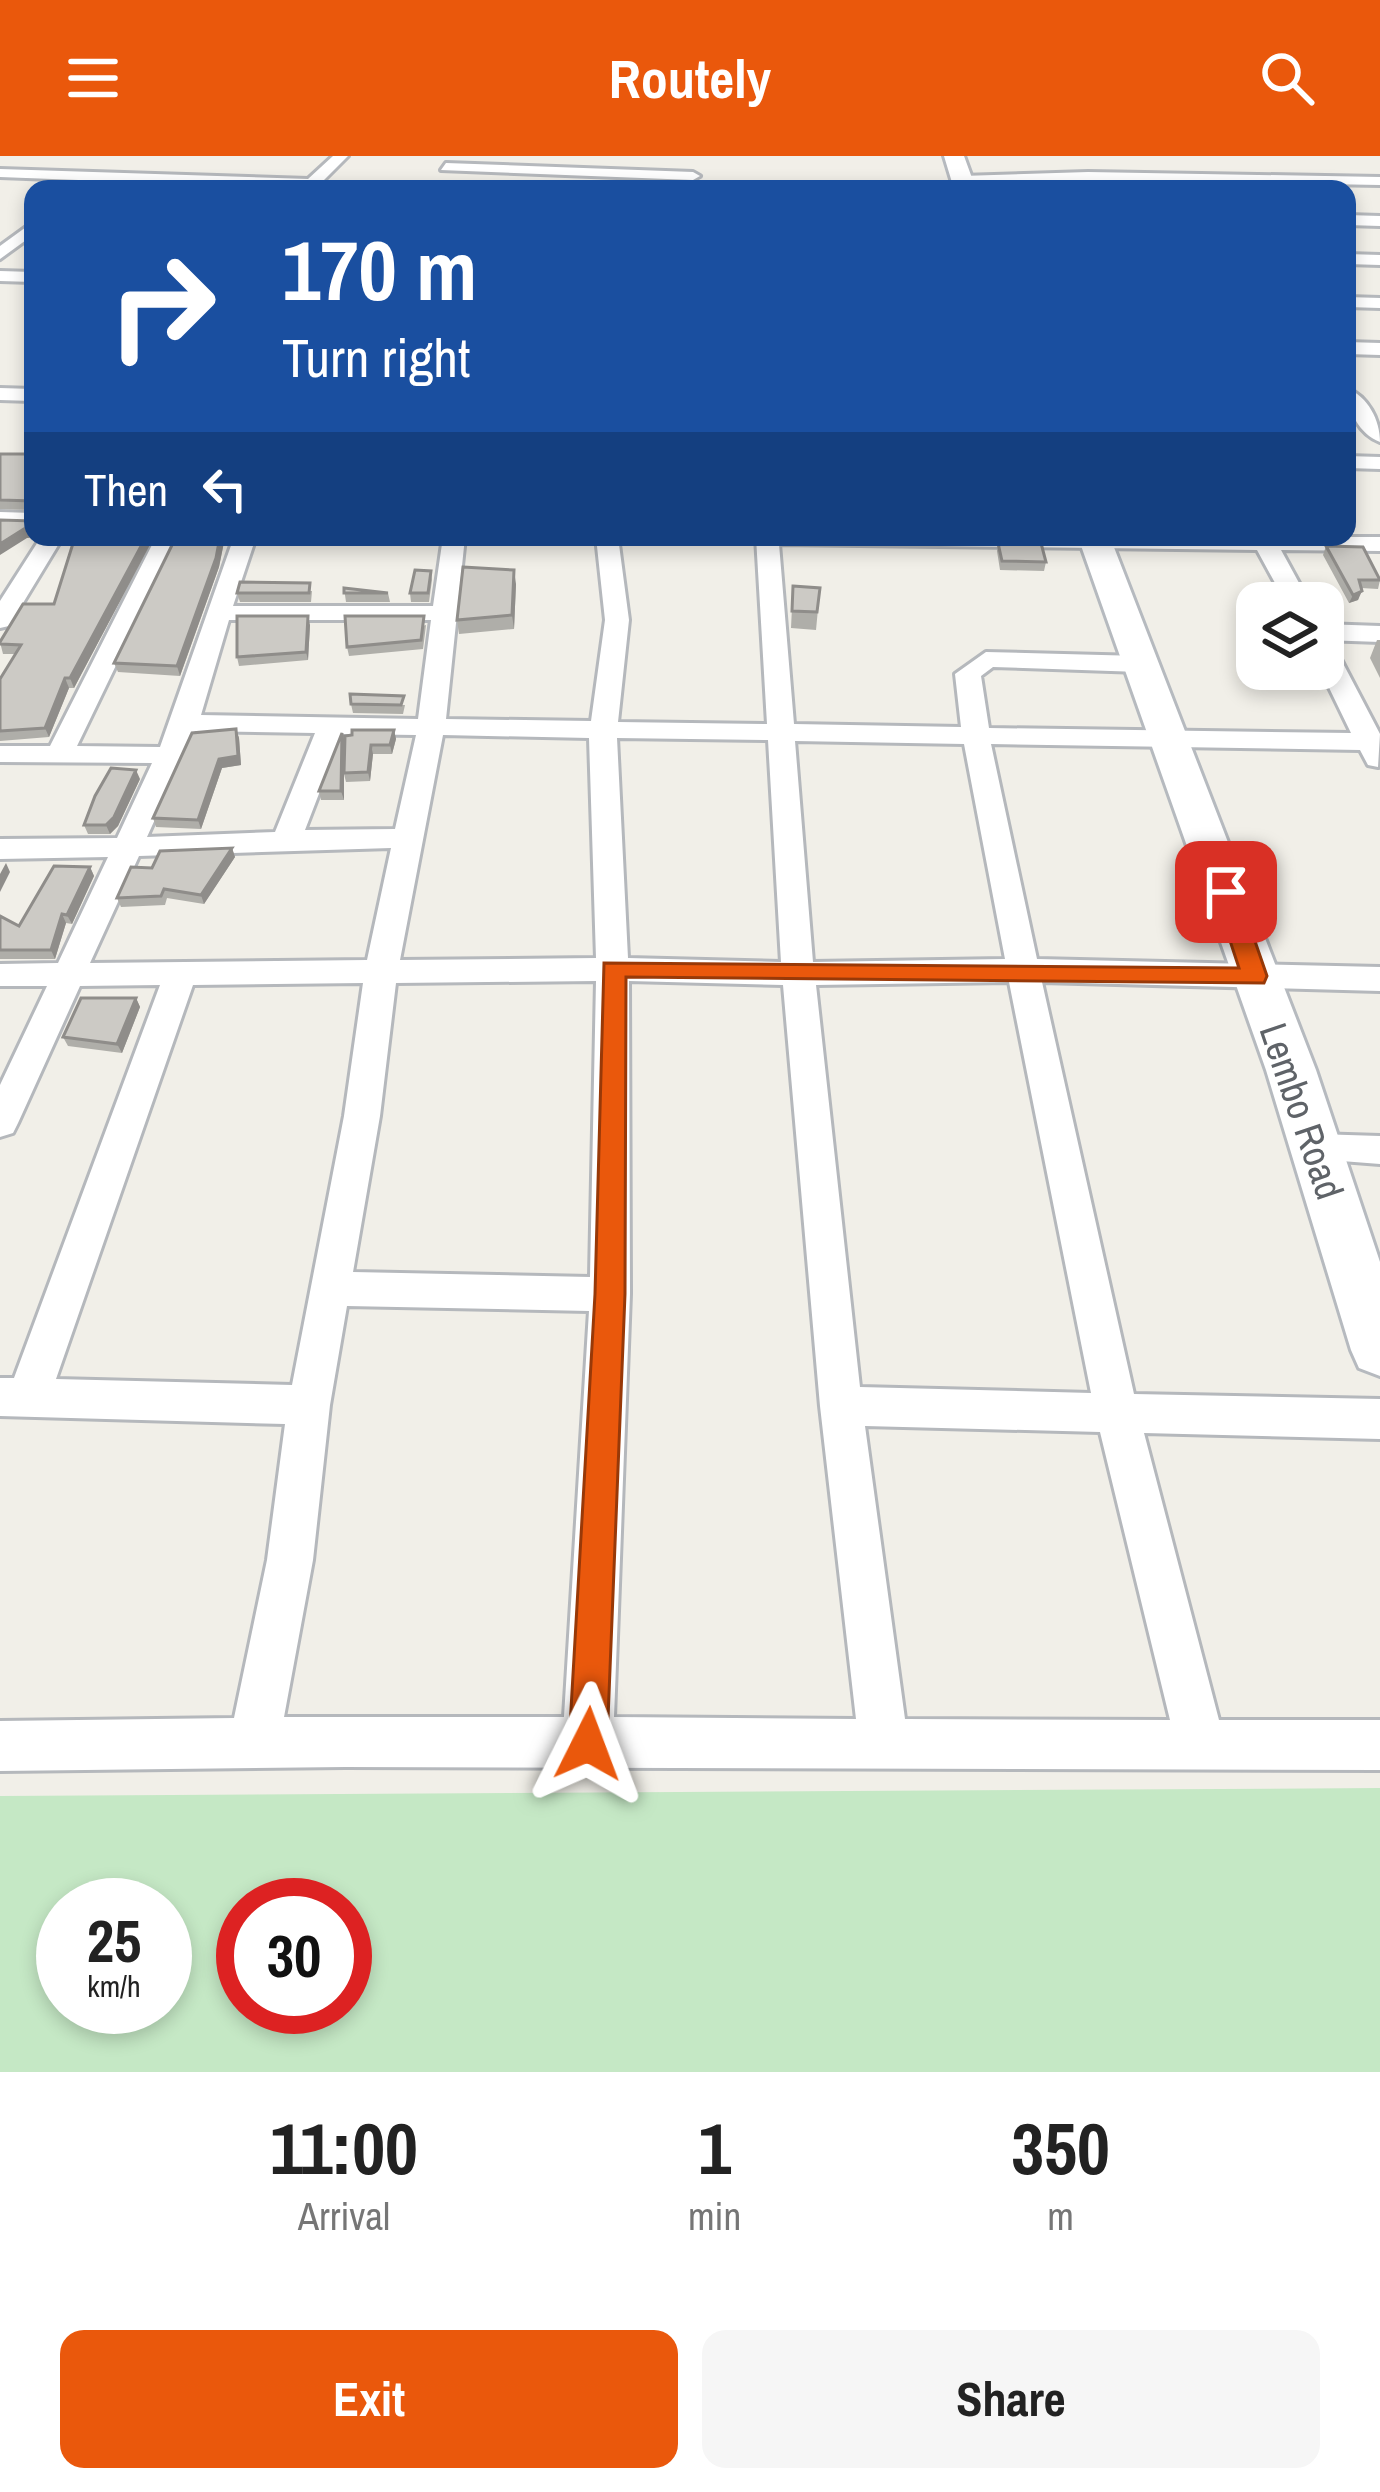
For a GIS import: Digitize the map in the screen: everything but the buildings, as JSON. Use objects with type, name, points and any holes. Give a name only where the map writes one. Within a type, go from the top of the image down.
[{"type":"street","points":[[113,180],[143,156]]},
{"type":"street","points":[[315,180],[341,156]]},
{"type":"street","points":[[617,156],[697,159]]},
{"type":"street","points":[[446,167],[693,176]]},
{"type":"street","points":[[0,172],[72,180]]},
{"type":"street","points":[[0,254],[24,234]]},
{"type":"street","points":[[1356,407],[1380,436]]},
{"type":"street","points":[[0,621],[46,546]]},
{"type":"street","points":[[58,755],[162,546]]},
{"type":"street","points":[[0,1123],[185,722],[207,666],[216,613],[242,546]]},
{"type":"street","points":[[254,1741],[290,1560],[309,1405],[362,1116],[381,971],[430,727],[453,546]]},
{"type":"street","points":[[588,1744],[610,1294],[613,969],[603,731],[617,632],[608,546]]},
{"type":"street","points":[[770,546],[798,974],[841,1406],[884,1748]]},
{"type":"street","name":"Lembo Road","points":[[1097,546],[1316,1148],[1380,1350]]},
{"type":"street","points":[[1267,546],[1287,582]]},
{"type":"street","points":[[216,613],[445,613]]},
{"type":"street","points":[[1344,633],[1380,634]]},
{"type":"street","points":[[1140,664],[1008,658],[975,665],[968,674],[976,736],[1092,1312],[1201,1746]]},
{"type":"street","points":[[1344,688],[1377,749]]},
{"type":"street","points":[[185,722],[1170,739],[1377,749]]},
{"type":"street","points":[[287,838],[333,723]]},
{"type":"street","points":[[0,754],[167,755]]},
{"type":"street","points":[[0,849],[122,850],[287,838],[408,838]]},
{"type":"street","points":[[0,975],[1024,970],[1380,979]]},
{"type":"street","points":[[179,975],[14,1397],[309,1405]]},
{"type":"street","points":[[1316,1148],[1380,1150]]},
{"type":"street","points":[[330,1289],[610,1294]]},
{"type":"street","points":[[841,1406],[1380,1419]]},
{"type":"street","points":[[0,1746],[254,1741],[884,1748],[1380,1745]]},
{"type":"green space","points":[[1380,1788],[1380,2072],[0,2072],[0,1796]]},
{"type":"route","points":[[588,1744],[610,1294],[613,969],[1255,976],[1226,892]]}]
